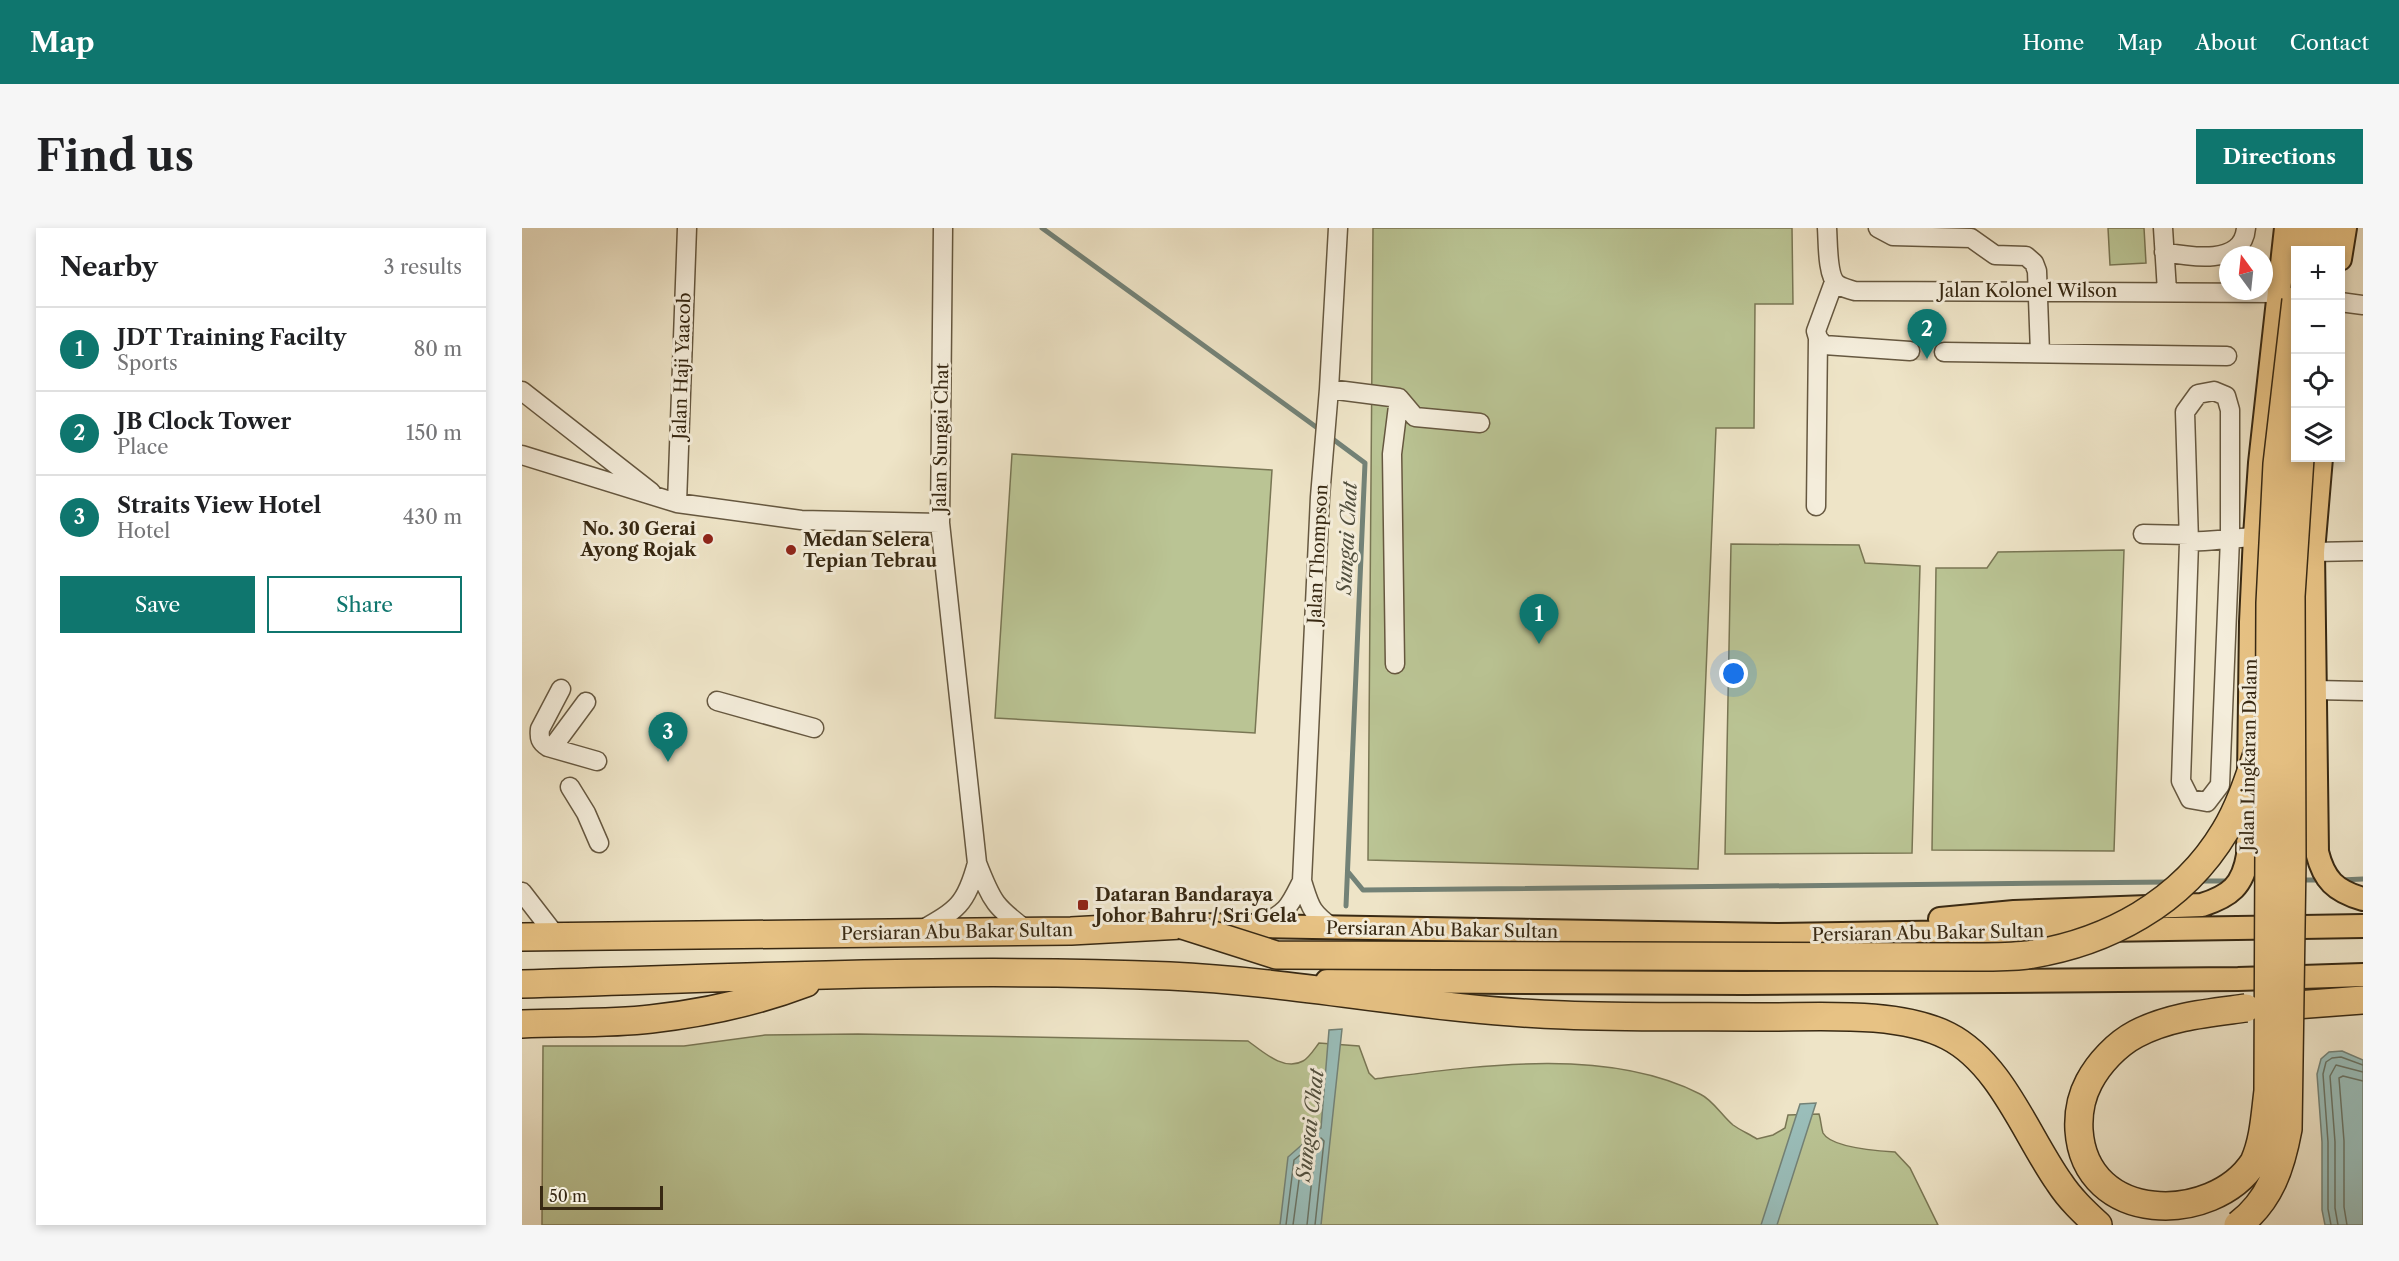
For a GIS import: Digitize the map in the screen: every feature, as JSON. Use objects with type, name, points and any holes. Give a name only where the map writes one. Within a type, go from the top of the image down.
[{"type":"highway","points":[[2303,246],[2306,228]]},
{"type":"highway","points":[[2325,246],[2327,228]]},
{"type":"highway","name":"Jalan Lingkaran Dalam","points":[[2281,717],[2270,603],[2287,297]]},
{"type":"highway","points":[[2300,462],[2281,717],[2268,1091],[2263,1131],[2254,1162],[2239,1185],[2218,1204],[2193,1214],[2168,1217],[2142,1213],[2119,1202],[2100,1184],[2087,1163],[2080,1139],[2079,1115],[2083,1093],[2094,1074],[2112,1052],[2135,1034],[2164,1023],[2200,1014],[2246,1008],[2363,1000]]},
{"type":"highway","points":[[1182,925],[1276,955],[1965,957],[2026,955],[2069,946],[2107,934],[2142,916],[2177,890],[2208,856],[2225,832],[2281,717]]},
{"type":"highway","points":[[2238,1225],[2250,1216],[2270,1191],[2282,1161],[2288,1129],[2281,717]]},
{"type":"highway","name":"Persiaran Abu Bakar Sultan","points":[[522,937],[1029,932],[1182,925]]},
{"type":"highway","points":[[522,984],[995,972],[1169,976],[1239,980],[1446,1006],[1562,1015],[1815,1017],[1887,1020],[1924,1026],[1950,1037],[1973,1052],[1993,1074],[2059,1182],[2078,1206],[2098,1225]]},
{"type":"highway","points":[[522,1024],[649,1020],[766,998],[824,976]]},
{"type":"main road","name":"Jalan Lingkaran Dalam","points":[[1777,935],[2014,912],[2193,906],[2218,900],[2230,893],[2240,882],[2246,870],[2248,855],[2251,622],[2248,537],[2287,297],[2286,228]]},
{"type":"main road","points":[[2342,246],[2345,228]]},
{"type":"main road","points":[[2321,462],[2313,552],[2317,852],[2328,878],[2363,899]]},
{"type":"main road","points":[[2248,537],[2262,544],[2270,555],[2280,561],[2297,560],[2313,552]]},
{"type":"main road","name":"Persiaran Abu Bakar Sultan","points":[[1182,925],[1777,935],[2363,926]]},
{"type":"main road","points":[[1239,980],[1756,983],[2238,979],[2363,975]]},
{"type":"street","name":"Jalan Haji Yaacob","points":[[668,501],[687,228]]},
{"type":"street","name":"Jalan Sungai Chat","points":[[943,228],[940,523],[977,863],[992,900],[1005,914],[1029,932]]},
{"type":"street","name":"Jalan Thompson","points":[[1333,928],[1319,919],[1311,909],[1302,881],[1320,497],[1338,228]]},
{"type":"street","points":[[1816,506],[1818,338],[1816,331],[1834,282],[1831,274],[1827,228]]},
{"type":"street","points":[[1878,228],[1893,236],[1971,238],[1995,255],[2026,256],[2034,263],[2037,271],[2040,353]]},
{"type":"street","points":[[2163,228],[2167,291]]},
{"type":"street","points":[[2164,252],[2186,256],[2219,255],[2234,251],[2243,242],[2246,228]]},
{"type":"street","name":"Jalan Kolonel Wilson","points":[[1834,282],[1855,291],[2167,291],[2287,297]]},
{"type":"street","points":[[2345,303],[2363,305]]},
{"type":"street","points":[[1818,338],[1824,345],[1910,351]]},
{"type":"street","points":[[1944,352],[2227,356]]},
{"type":"street","points":[[522,391],[668,501]]},
{"type":"street","points":[[2214,391],[2226,396],[2230,411],[2248,537],[2220,785],[2207,802],[2190,799],[2181,781],[2189,538],[2184,412],[2198,394],[2214,391]]},
{"type":"street","points":[[1328,395],[1399,398],[1415,417],[1480,423]]},
{"type":"street","points":[[1395,664],[1392,454],[1399,398]]},
{"type":"street","points":[[522,455],[668,501],[801,520],[940,523]]},
{"type":"street","points":[[2143,534],[2189,538],[2248,537]]},
{"type":"street","points":[[2313,552],[2363,550]]},
{"type":"street","points":[[561,689],[540,729],[539,736],[542,743],[597,761]]},
{"type":"street","points":[[2315,690],[2363,691]]},
{"type":"street","points":[[717,701],[814,728]]},
{"type":"street","points":[[552,748],[586,702]]},
{"type":"street","points":[[570,787],[586,813],[599,843]]},
{"type":"street","name":"Jalan Sungai Chat","points":[[915,934],[949,915],[965,898],[977,863]]},
{"type":"street","name":"Jalan Thompson","points":[[1258,927],[1288,909],[1302,881]]},
{"type":"street","points":[[524,898],[556,936]]},
{"type":"green space","points":[[1373,228],[1792,228],[1793,304],[1755,304],[1754,428],[1716,428],[1698,869],[1368,860]]},
{"type":"green space","points":[[2108,228],[2144,228],[2146,263],[2110,265]]},
{"type":"green space","points":[[1012,454],[1272,470],[1255,733],[995,718]]},
{"type":"green space","points":[[1731,544],[1859,545],[1865,563],[1920,566],[1912,853],[1725,854]]},
{"type":"green space","points":[[2124,550],[2114,851],[1932,850],[1936,568],[1987,568],[1998,552]]},
{"type":"green space","points":[[858,1034],[1248,1041],[1267,1055],[1288,1064],[1296,1064],[1305,1060],[1319,1043],[1359,1046],[1369,1073],[1375,1079],[1497,1065],[1582,1065],[1624,1070],[1663,1079],[1700,1094],[1733,1125],[1757,1139],[1773,1135],[1785,1128],[1788,1115],[1819,1114],[1823,1133],[1835,1142],[1856,1148],[1895,1152],[1910,1168],[1938,1225],[542,1225],[543,1046],[684,1046],[765,1035]]},
{"type":"water","points":[[1342,1029],[1321,1225],[1280,1225],[1288,1157],[1321,1128],[1329,1030]]},
{"type":"water","points":[[2342,1051],[2363,1060],[2363,1225],[2325,1225],[2322,1210],[2322,1142],[2317,1074],[2321,1059],[2329,1052]]},
{"type":"water","points":[[1816,1103],[1777,1225],[1761,1225],[1800,1104]]},
{"type":"waterway","name":"Sungai Chat","points":[[1042,228],[1323,432]]},
{"type":"waterway","name":"Sungai Chat","points":[[1330,437],[1365,463],[1346,906]]},
{"type":"waterway","points":[[1349,873],[1363,890],[2170,882]]},
{"type":"waterway","points":[[2341,880],[2363,879]]},
{"type":"waterway","points":[[2299,880],[2323,880]]},
{"type":"waterway","points":[[2197,881],[2230,881]]},
{"type":"tunnel","points":[[1910,351],[1944,352]]},
{"type":"place","name":"JB Clock Tower","points":[[1927,359]]},
{"type":"place","name":"No. 30 Gerai Ayong Rojak","points":[[708,539]]},
{"type":"place","name":"Medan Selera Tepian Tebrau","points":[[791,550]]},
{"type":"place","name":"JDT Training Facilty","points":[[1539,644]]},
{"type":"place","name":"Straits View Hotel","points":[[668,762]]},
{"type":"place","name":"Dataran Bandaraya Johor Bahru / Sri Gela","points":[[1083,905]]}]
